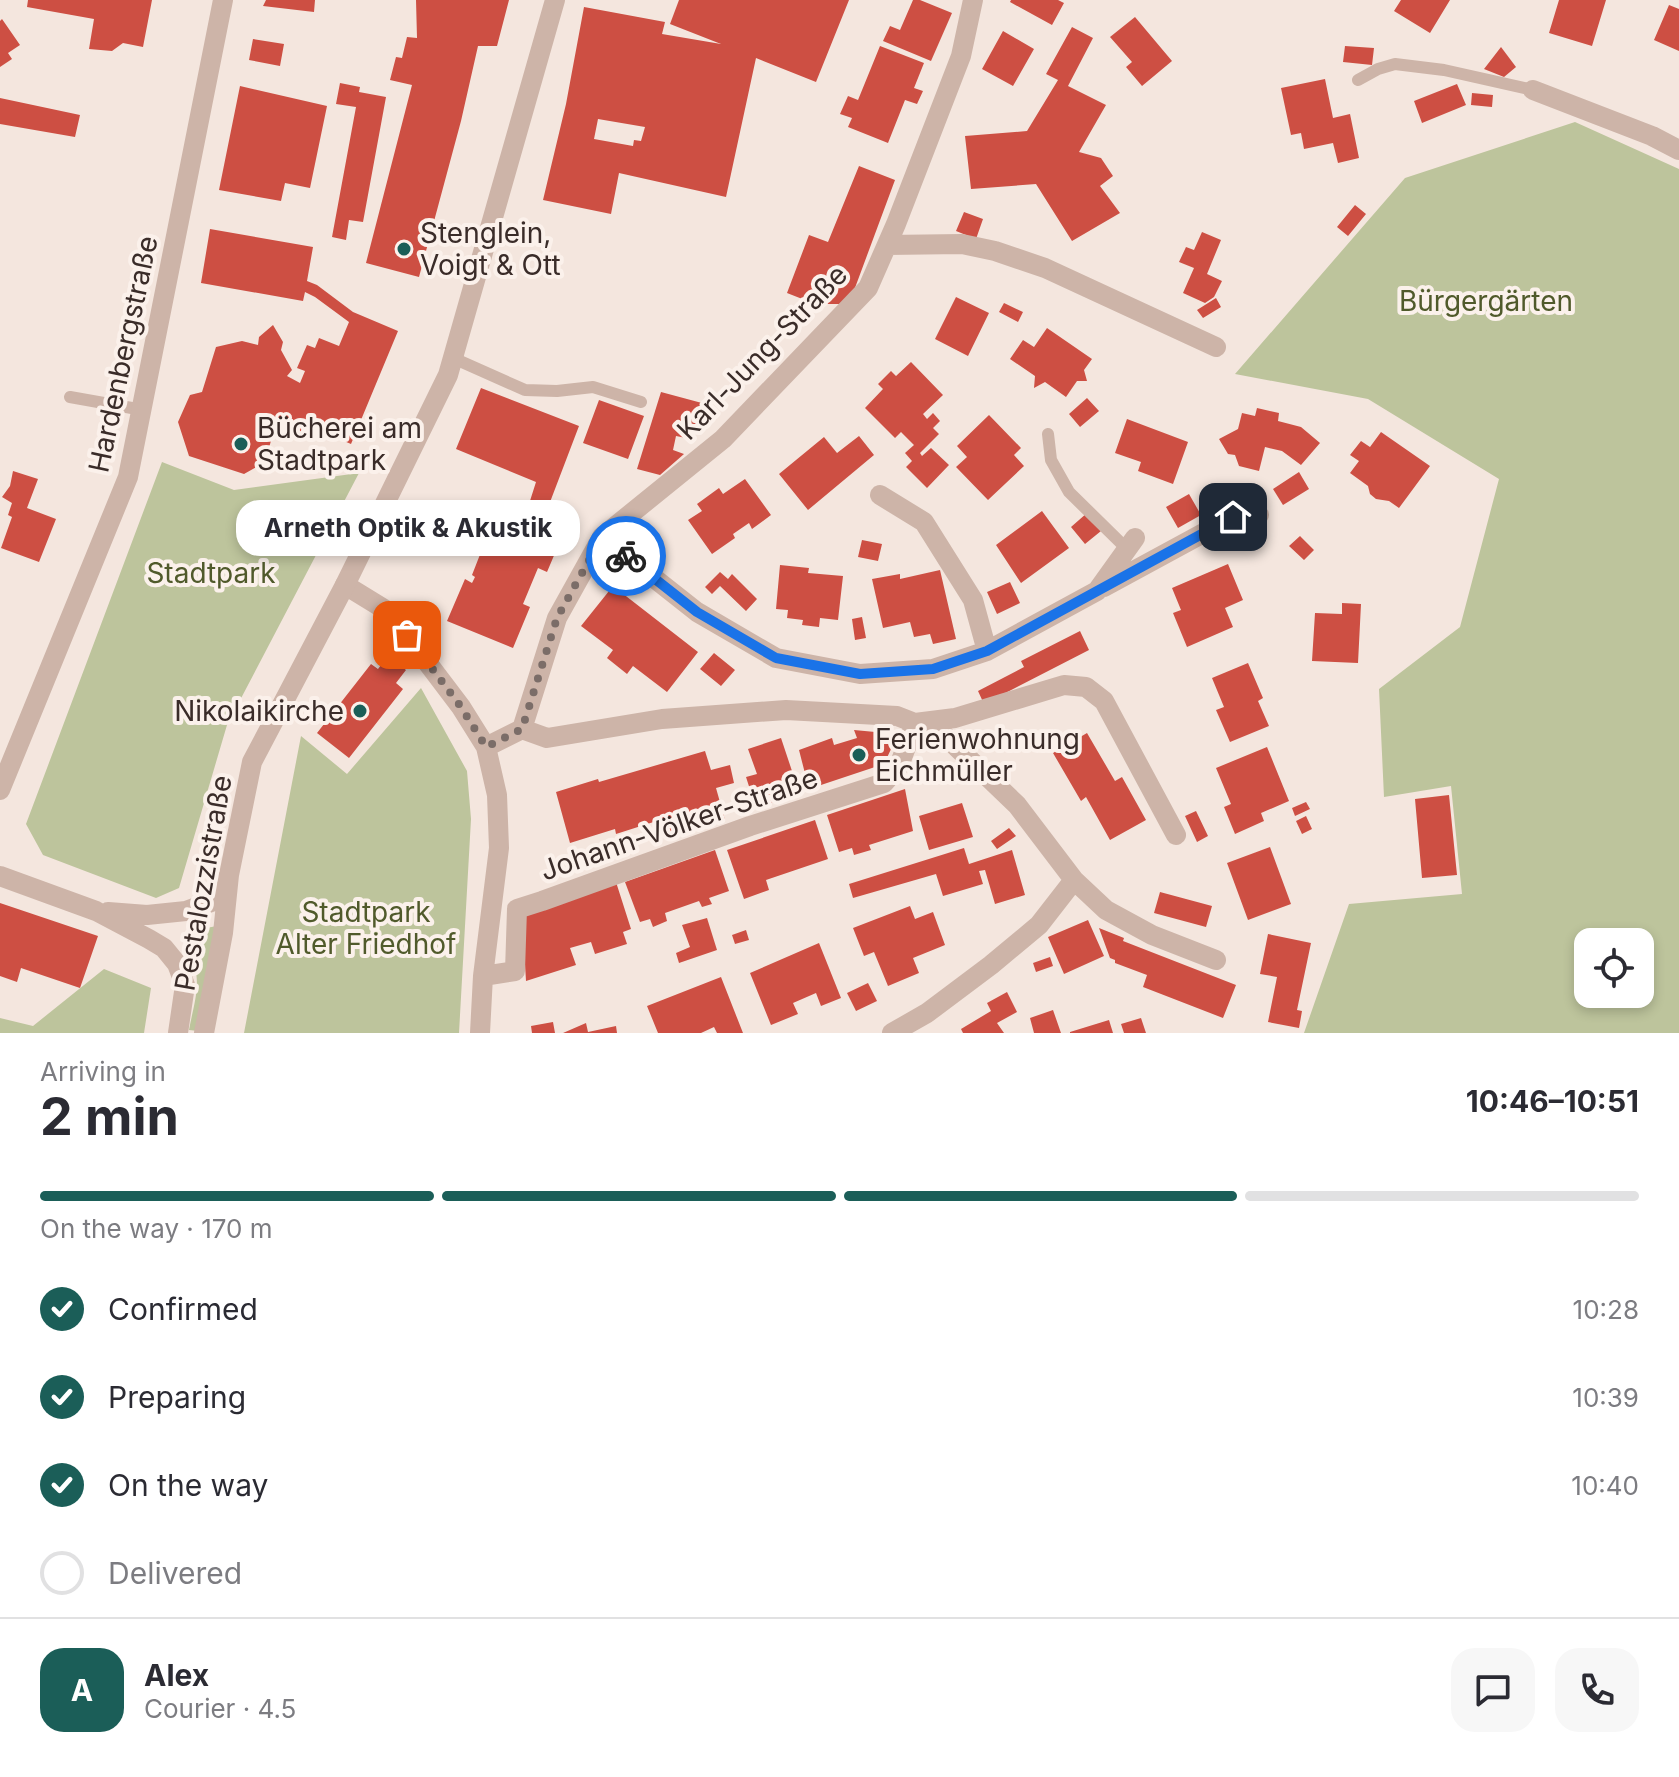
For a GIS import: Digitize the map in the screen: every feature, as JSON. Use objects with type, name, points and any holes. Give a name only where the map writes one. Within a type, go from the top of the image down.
[{"type":"street","name":"Pestalozzistraße","points":[[204,1033],[223,933],[229,875],[252,762],[345,585],[448,375],[555,0]]},
{"type":"street","name":"Karl-Jung-Straße","points":[[522,729],[557,618],[602,537],[723,439],[868,288],[961,56],[973,0]]},
{"type":"street","name":"Hardenbergstraße","points":[[0,790],[128,477],[222,2]]},
{"type":"street","points":[[1533,90],[1652,136],[1679,150]]},
{"type":"street","points":[[887,245],[962,244],[995,251],[1045,268],[1216,347]]},
{"type":"street","points":[[880,495],[924,522],[973,600],[987,651]]},
{"type":"street","points":[[602,537],[697,612],[776,658],[860,674],[933,669],[987,651],[1233,517],[1259,515]]},
{"type":"street","points":[[1097,591],[1131,544]]},
{"type":"street","points":[[345,585],[389,612],[461,707],[486,747],[497,795],[499,848],[483,976],[480,1033]]},
{"type":"street","points":[[915,723],[955,718],[1064,685],[1086,687],[1104,701],[1176,835]]},
{"type":"street","points":[[486,747],[522,729],[547,738],[662,719],[786,710],[897,716],[943,734],[1017,805],[1074,880],[1106,910],[1152,935],[1216,960]]},
{"type":"street","name":"Johann-Völker-Straße","points":[[483,976],[515,971],[517,909],[750,826],[884,783],[899,766],[915,723]]},
{"type":"street","points":[[0,876],[96,911],[147,915],[186,911],[211,902],[229,875]]},
{"type":"street","points":[[892,1033],[927,1013],[1039,925],[1074,880]]},
{"type":"street","name":"Pestalozzistraße","points":[[96,911],[164,948],[177,964],[185,985],[178,1033]]},
{"type":"lane","points":[[1358,80],[1395,64],[1444,70],[1533,90]]},
{"type":"lane","points":[[453,358],[525,390],[557,391],[593,387],[641,402]]},
{"type":"lane","points":[[70,397],[143,410]]},
{"type":"lane","points":[[1048,434],[1051,460],[1069,492],[1131,544]]},
{"type":"green space","name":"Bürgergärten","points":[[1575,122],[1679,169],[1679,1033],[1304,1033],[1349,904],[1462,894],[1451,786],[1384,797],[1379,689],[1460,627],[1499,479],[1368,399],[1235,374],[1405,178]]},
{"type":"green space","name":"Stadtpark","points":[[162,462],[234,490],[359,473],[227,725],[179,888],[156,898],[43,855],[26,824]]},
{"type":"green space","name":"Stadtpark Alter Friedhof","points":[[421,688],[467,771],[471,819],[459,1033],[244,1033],[301,736],[347,774]]},
{"type":"green space","points":[[217,926],[198,1031],[189,1030],[197,981],[189,953],[195,930]]},
{"type":"green space","points":[[104,969],[151,988],[144,1033],[0,1033],[0,1018],[33,1026]]},
{"type":"building","points":[[28,0],[152,0],[143,47],[123,43],[112,51],[89,49],[94,19],[27,7]]},
{"type":"building","points":[[266,0],[315,0],[314,12],[263,6]]},
{"type":"building","points":[[416,0],[509,0],[497,46],[478,46],[419,277],[366,263],[412,85],[390,80],[396,57],[402,58],[407,37],[417,38]]},
{"type":"building","points":[[679,0],[849,0],[816,82],[756,58],[726,197],[619,173],[611,214],[543,200],[566,104],[584,7],[665,22],[662,34],[721,44],[670,24]],"holes":[[[598,119],[645,127],[641,141],[634,140],[633,146],[594,139]]]},
{"type":"building","points":[[913,0],[952,13],[931,61],[883,41],[890,26],[900,30]]},
{"type":"building","points":[[1011,0],[1058,0],[1064,3],[1052,25]]},
{"type":"building","points":[[1401,0],[1450,0],[1430,33],[1394,11]]},
{"type":"building","points":[[1559,0],[1606,0],[1592,46],[1549,33]]},
{"type":"building","points":[[1669,5],[1679,9],[1679,51],[1654,40]]},
{"type":"building","points":[[1135,17],[1172,61],[1142,86],[1126,67],[1132,62],[1110,37]]},
{"type":"building","points":[[2,19],[20,45],[8,53],[12,59],[0,67],[0,21]]},
{"type":"building","points":[[1072,27],[1093,38],[1068,86],[1106,105],[1079,152],[1101,158],[1113,176],[1100,186],[1120,213],[1072,241],[1036,184],[971,189],[965,136],[1027,131],[1058,80],[1046,74]]},
{"type":"building","points":[[1003,31],[1034,49],[1013,86],[982,69]]},
{"type":"building","points":[[253,39],[284,44],[280,66],[249,60]]},
{"type":"building","points":[[880,46],[924,63],[914,88],[923,91],[917,104],[905,100],[888,143],[848,127],[852,118],[840,114],[848,96],[858,100]]},
{"type":"building","points":[[1345,46],[1374,48],[1372,65],[1343,62]]},
{"type":"building","points":[[1501,47],[1516,67],[1504,77],[1484,69]]},
{"type":"building","points":[[1325,79],[1333,118],[1350,114],[1359,158],[1338,163],[1333,143],[1304,149],[1301,133],[1291,135],[1281,88]]},
{"type":"building","points":[[340,83],[360,87],[359,92],[386,97],[363,222],[349,220],[346,240],[332,237],[356,107],[336,104]]},
{"type":"building","points":[[1457,84],[1466,105],[1422,123],[1414,101]]},
{"type":"building","points":[[240,86],[327,106],[310,188],[285,183],[281,201],[219,190]]},
{"type":"building","points":[[1472,93],[1493,95],[1492,107],[1471,105]]},
{"type":"building","points":[[0,98],[80,115],[75,137],[0,124]]},
{"type":"building","points":[[859,166],[895,180],[849,304],[815,304],[787,293],[809,235],[828,242]]},
{"type":"building","points":[[1355,205],[1366,214],[1348,236],[1337,227]]},
{"type":"building","points":[[964,212],[983,219],[976,239],[956,231]]},
{"type":"building","points":[[210,229],[313,247],[307,281],[353,312],[398,331],[351,444],[306,425],[303,432],[276,423],[265,462],[244,474],[189,456],[178,422],[190,395],[202,392],[216,347],[242,341],[258,345],[259,337],[273,325],[283,342],[281,350],[292,370],[287,376],[300,383],[305,371],[297,368],[307,345],[315,348],[319,338],[339,346],[349,322],[305,292],[303,301],[201,283]]},
{"type":"building","points":[[1202,232],[1221,240],[1207,274],[1222,281],[1214,297],[1205,303],[1183,293],[1194,268],[1179,262],[1186,247],[1194,250]]},
{"type":"building","points":[[956,297],[989,313],[968,356],[935,339]]},
{"type":"building","points":[[1216,298],[1221,307],[1203,318],[1197,310]]},
{"type":"building","points":[[1004,303],[1023,312],[1018,322],[999,312]]},
{"type":"building","points":[[1047,328],[1092,359],[1084,370],[1087,381],[1077,381],[1066,397],[1045,382],[1034,388],[1035,376],[1010,359],[1023,340],[1034,347]]},
{"type":"building","points":[[911,362],[943,395],[923,414],[927,419],[933,413],[940,421],[933,428],[939,434],[920,453],[922,456],[931,448],[949,465],[927,488],[906,467],[912,461],[905,453],[914,445],[901,432],[895,438],[865,408],[883,389],[878,384],[891,371],[896,376]]},
{"type":"building","points":[[481,388],[579,426],[547,510],[529,504],[536,482],[456,449]]},
{"type":"building","points":[[661,392],[713,406],[707,428],[690,423],[686,438],[676,436],[673,450],[684,454],[660,475],[637,469]]},
{"type":"building","points":[[1087,398],[1099,411],[1080,427],[1069,414]]},
{"type":"building","points":[[599,400],[644,416],[628,459],[583,443]]},
{"type":"building","points":[[1257,408],[1279,413],[1278,421],[1301,427],[1320,443],[1301,465],[1282,451],[1265,447],[1259,471],[1239,466],[1235,455],[1228,454],[1219,439],[1238,429],[1242,413],[1255,416]]},
{"type":"building","points":[[989,415],[1021,448],[1014,455],[1024,466],[988,500],[956,467],[967,457],[957,446]]},
{"type":"building","points":[[1127,419],[1188,442],[1173,484],[1138,471],[1141,462],[1115,453]]},
{"type":"building","points":[[1381,432],[1430,466],[1399,508],[1389,501],[1376,499],[1370,494],[1368,486],[1350,473],[1359,461],[1350,455],[1361,441],[1370,447]]},
{"type":"building","points":[[859,436],[874,455],[808,510],[779,474],[824,437],[837,453]]},
{"type":"building","points":[[13,471],[38,479],[27,508],[56,519],[39,562],[1,548],[12,517],[8,515],[12,503],[2,497],[10,486]]},
{"type":"building","points":[[1299,472],[1309,489],[1283,505],[1273,489]]},
{"type":"building","points":[[745,479],[771,515],[752,529],[749,523],[733,534],[735,538],[712,554],[688,520],[702,511],[697,504],[719,488],[723,494]]},
{"type":"building","points":[[1189,494],[1201,515],[1178,528],[1166,507]]},
{"type":"building","points":[[1042,511],[1069,548],[1021,583],[996,545]]},
{"type":"building","points":[[1087,513],[1101,531],[1085,544],[1071,527]]},
{"type":"building","points":[[510,518],[561,539],[547,572],[538,568],[523,604],[530,607],[513,648],[447,621],[465,579],[472,583],[475,577],[472,575],[481,552],[485,554],[488,546],[497,549],[499,545],[495,543],[505,520],[509,521]]},
{"type":"building","points":[[1300,536],[1314,550],[1304,560],[1289,546]]},
{"type":"building","points":[[862,540],[882,544],[878,561],[858,557]]},
{"type":"building","points":[[1228,564],[1243,600],[1225,608],[1233,627],[1187,647],[1173,613],[1181,610],[1172,588]]},
{"type":"building","points":[[780,565],[809,568],[808,573],[843,576],[838,620],[820,618],[819,627],[802,625],[803,620],[787,618],[788,610],[776,609]]},
{"type":"building","points":[[940,570],[956,639],[933,644],[930,634],[914,637],[910,622],[883,628],[872,579],[900,574],[900,579]]},
{"type":"building","points":[[720,572],[728,579],[732,574],[757,599],[746,611],[720,586],[712,594],[705,587]]},
{"type":"building","points":[[1010,582],[1020,603],[997,614],[987,592]]},
{"type":"building","points":[[613,586],[698,652],[667,692],[633,666],[627,674],[607,658],[613,650],[581,626]]},
{"type":"building","points":[[1342,603],[1361,604],[1358,663],[1312,661],[1315,613],[1342,614]]},
{"type":"building","points":[[862,617],[866,638],[855,640],[852,619]]},
{"type":"building","points":[[1080,631],[1089,650],[984,704],[978,691],[1024,667],[1021,661]]},
{"type":"building","points":[[714,653],[735,670],[721,686],[700,669]]},
{"type":"building","name":"Nikolaikirche","points":[[388,656],[406,670],[396,683],[403,689],[349,758],[317,733],[371,664],[378,669]]},
{"type":"building","points":[[1248,663],[1263,698],[1258,701],[1269,726],[1230,742],[1216,710],[1224,707],[1212,678]]},
{"type":"building","points":[[854,730],[886,733],[892,747],[884,764],[809,789],[799,750],[832,738],[834,745],[857,738]]},
{"type":"building","points":[[1087,733],[1115,781],[1122,777],[1146,820],[1110,840],[1086,797],[1081,801],[1053,753]]},
{"type":"building","points":[[781,738],[793,774],[784,778],[790,796],[756,808],[746,777],[757,774],[748,749]]},
{"type":"building","points":[[1267,747],[1289,801],[1261,813],[1264,821],[1235,834],[1224,807],[1231,804],[1216,768]]},
{"type":"building","points":[[705,751],[711,770],[730,765],[734,783],[716,788],[725,820],[672,836],[666,818],[616,834],[615,829],[570,843],[556,792]]},
{"type":"building","points":[[905,789],[913,831],[869,845],[871,850],[854,855],[852,848],[839,852],[827,815]]},
{"type":"building","points":[[1449,795],[1457,875],[1422,878],[1415,799]]},
{"type":"building","points":[[1306,802],[1310,809],[1295,816],[1292,808]]},
{"type":"building","points":[[962,803],[973,837],[929,850],[919,816]]},
{"type":"building","points":[[1196,811],[1208,836],[1197,842],[1185,816]]},
{"type":"building","points":[[1306,816],[1312,829],[1302,834],[1296,821]]},
{"type":"building","points":[[815,820],[828,859],[766,880],[769,890],[744,899],[727,850]]},
{"type":"building","points":[[1009,828],[1016,836],[997,849],[991,841]]},
{"type":"building","points":[[1270,847],[1291,904],[1248,920],[1227,863]]},
{"type":"building","points":[[964,848],[969,864],[1012,850],[1025,895],[995,904],[985,870],[979,871],[983,884],[943,896],[936,874],[853,898],[849,884]]},
{"type":"building","points":[[715,850],[729,891],[709,898],[712,904],[702,907],[699,901],[665,913],[667,921],[653,927],[650,919],[640,922],[625,882]]},
{"type":"building","points":[[616,882],[631,929],[623,932],[627,944],[595,954],[591,942],[570,948],[576,965],[526,981],[522,914]]},
{"type":"building","points":[[1160,892],[1212,906],[1206,927],[1154,913]]},
{"type":"building","points":[[0,903],[98,936],[80,988],[21,968],[17,982],[0,976]]},
{"type":"building","points":[[910,906],[915,919],[933,912],[945,945],[913,958],[919,973],[888,986],[874,952],[864,956],[853,928]]},
{"type":"building","points":[[707,918],[717,950],[679,963],[676,953],[690,947],[682,925]]},
{"type":"building","points":[[1088,920],[1104,956],[1064,974],[1048,937]]},
{"type":"building","points":[[1099,928],[1124,938],[1123,941],[1236,985],[1223,1018],[1143,987],[1147,975],[1115,963],[1110,958]]},
{"type":"building","points":[[746,930],[749,940],[735,944],[732,935]]},
{"type":"building","points":[[1268,934],[1311,943],[1297,1010],[1302,1011],[1299,1028],[1268,1022],[1277,977],[1260,974]]},
{"type":"building","points":[[819,943],[841,998],[821,1006],[816,993],[793,1003],[798,1014],[771,1025],[750,973]]},
{"type":"building","points":[[1050,957],[1053,966],[1036,972],[1033,963]]},
{"type":"building","points":[[721,977],[743,1033],[717,1033],[714,1027],[701,1033],[658,1033],[647,1006]]},
{"type":"building","points":[[868,983],[877,1001],[856,1011],[847,993]]},
{"type":"building","points":[[1007,992],[1017,1012],[997,1023],[1004,1033],[963,1033],[961,1029],[991,1011],[987,1003]]},
{"type":"building","points":[[1053,1010],[1061,1033],[1034,1033],[1030,1018]]},
{"type":"building","points":[[1141,1018],[1146,1033],[1124,1033],[1121,1024]]},
{"type":"building","points":[[1109,1020],[1113,1033],[1070,1033],[1070,1032]]},
{"type":"building","points":[[553,1022],[555,1033],[532,1033],[531,1026]]},
{"type":"building","points":[[586,1023],[588,1032],[616,1026],[617,1033],[563,1033]]},
{"type":"way so far","points":[[407,635],[461,707],[486,747],[522,729],[557,618],[602,537],[626,556]]},
{"type":"place","name":"Stenglein, Voigt & Ott","points":[[404,249]]},
{"type":"place","name":"Bücherei am Stadtpark","points":[[241,444]]},
{"type":"place","name":"Arneth Optik & Akustik","points":[[407,635]]},
{"type":"place","name":"Nikolaikirche","points":[[360,711]]},
{"type":"place","name":"Ferienwohnung Eichmüller","points":[[859,755]]},
{"type":"route","points":[[626,556],[697,612],[776,658],[860,674],[933,669],[987,651],[1233,517]]}]
